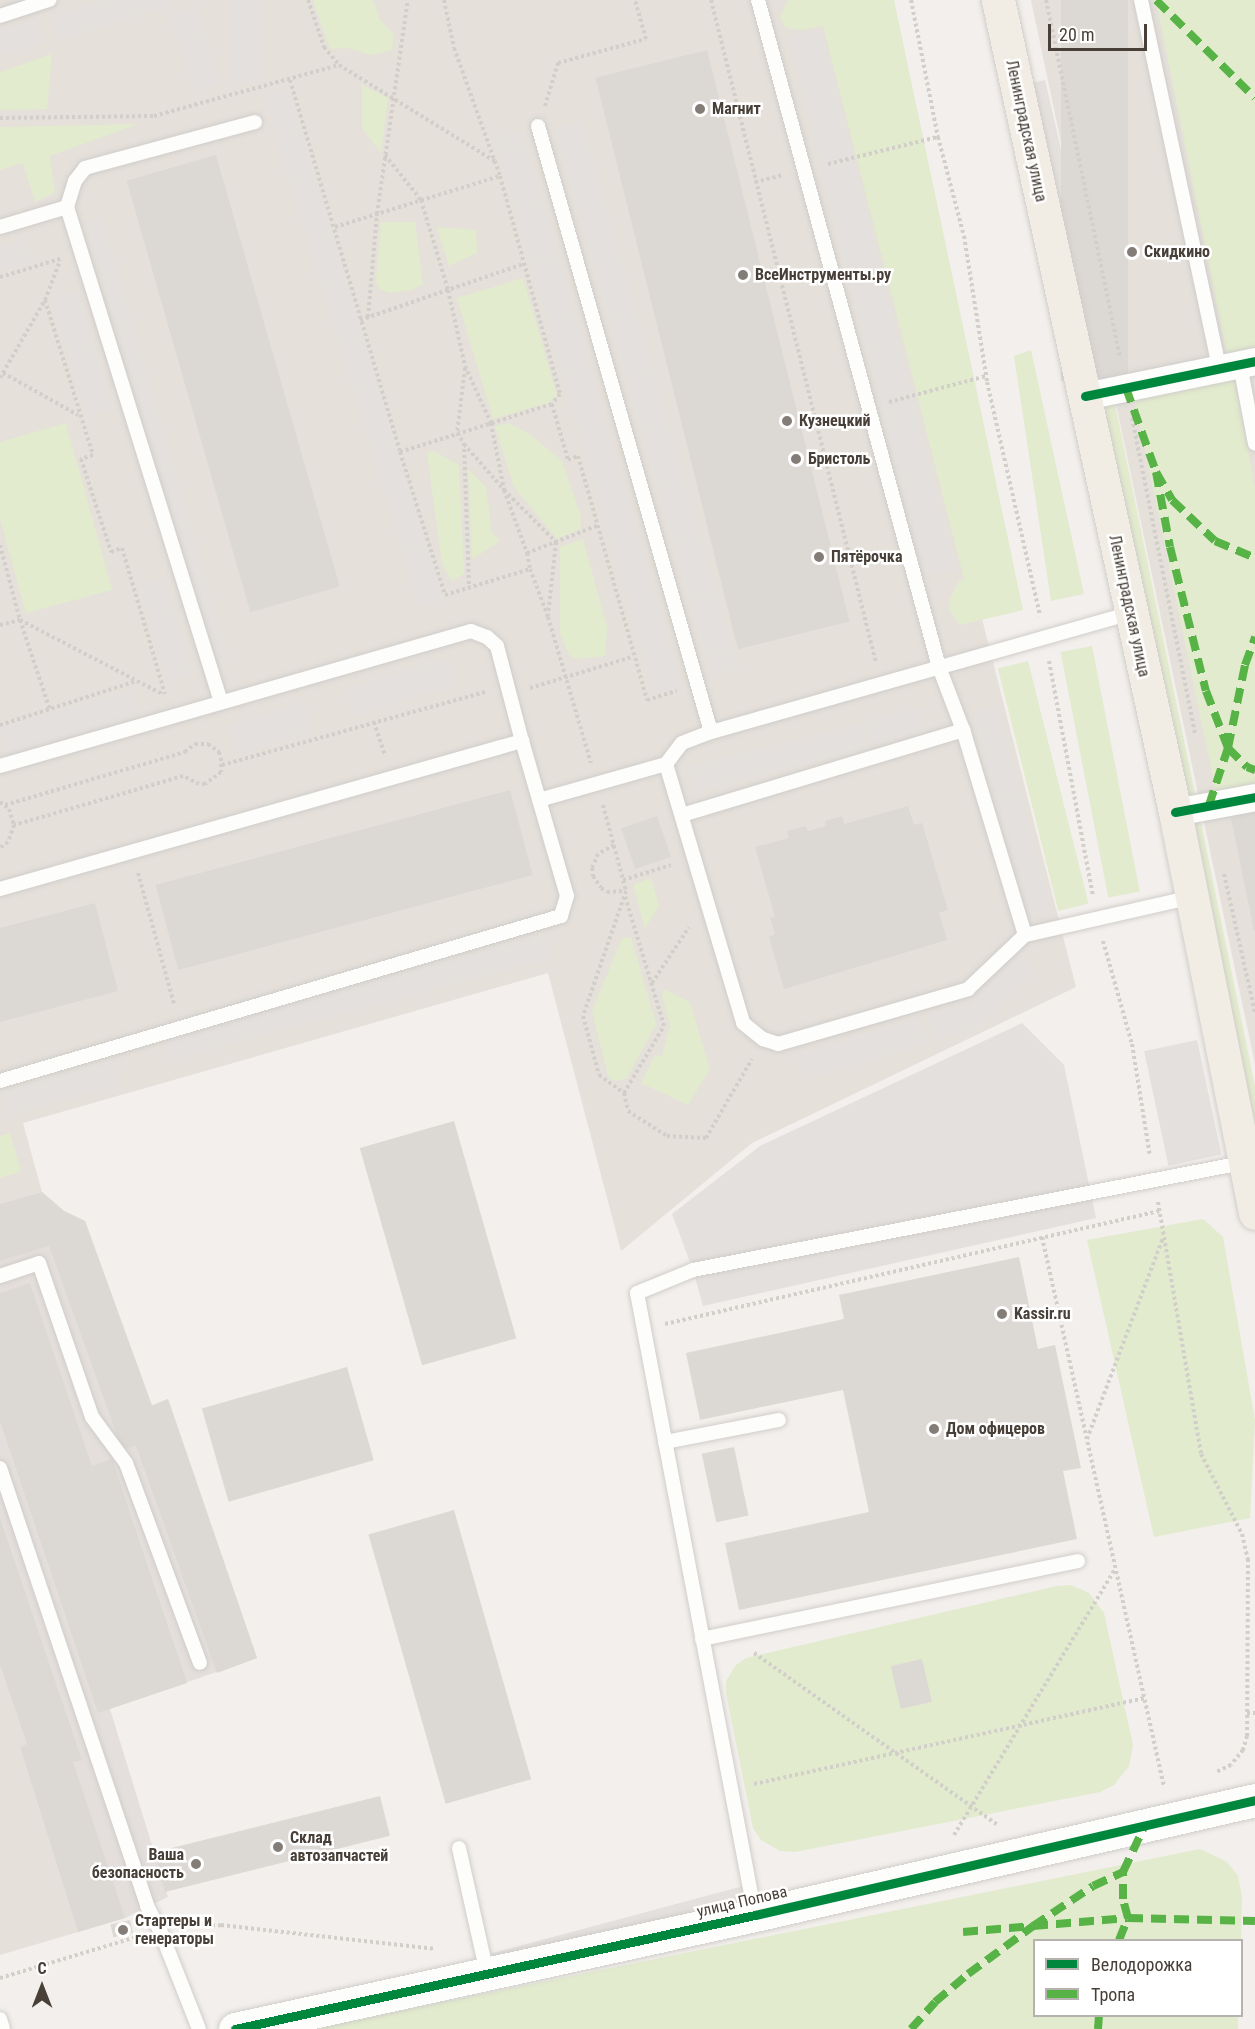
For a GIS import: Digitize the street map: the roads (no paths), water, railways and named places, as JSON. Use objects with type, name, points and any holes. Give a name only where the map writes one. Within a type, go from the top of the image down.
[{"type":"main road","name":"Ленинградская улица","points":[[998,0],[1175,812],[1255,1213]]},
{"type":"street","points":[[1085,396],[1238,365]]},
{"type":"street","points":[[1175,812],[1255,796]]},
{"type":"street","name":"улица Попова","points":[[235,2029],[484,1959],[755,1915],[1255,1800]]},
{"type":"lane","points":[[0,16],[49,0]]},
{"type":"lane","points":[[758,0],[939,667],[963,730],[1025,935]]},
{"type":"lane","points":[[1141,0],[1238,365],[1255,444]]},
{"type":"lane","points":[[221,702],[67,207],[75,181],[85,168],[255,122]]},
{"type":"lane","points":[[538,126],[711,732]]},
{"type":"lane","points":[[0,227],[67,207]]},
{"type":"lane","points":[[539,800],[666,764],[682,743],[711,732],[1131,614]]},
{"type":"lane","points":[[0,766],[471,631],[487,637],[497,646],[522,741],[566,887],[565,908],[561,916],[0,1081]]},
{"type":"lane","points":[[682,815],[963,730]]},
{"type":"lane","points":[[0,889],[522,741]]},
{"type":"lane","points":[[666,764],[743,1023],[763,1039],[778,1044],[968,988],[1025,935],[1192,897]]},
{"type":"lane","points":[[755,1915],[637,1293],[693,1270],[1246,1162]]},
{"type":"lane","points":[[0,1276],[39,1263],[92,1417],[126,1463],[200,1664]]},
{"type":"lane","points":[[665,1442],[779,1420]]},
{"type":"lane","points":[[0,1468],[147,1906],[160,1930],[199,2029]]},
{"type":"lane","points":[[702,1639],[1078,1561]]},
{"type":"lane","points":[[459,1848],[484,1959]]},
{"type":"lane","points":[[0,2019],[3,2029]]},
{"type":"place","name":"Магнит","points":[[700,109]]},
{"type":"place","name":"Скидкино","points":[[1132,252]]},
{"type":"place","name":"ВсеИнструменты.ру","points":[[743,275]]},
{"type":"place","name":"Кузнецкий","points":[[787,421]]},
{"type":"place","name":"Бристоль","points":[[796,459]]},
{"type":"place","name":"Пятёрочка","points":[[819,557]]},
{"type":"place","name":"Kassir.ru","points":[[1002,1314]]},
{"type":"place","name":"Дом офицеров","points":[[934,1429]]},
{"type":"place","name":"Склад автозапчастей","points":[[278,1847]]},
{"type":"place","name":"Ваша безопасность","points":[[196,1864]]},
{"type":"place","name":"Стартеры и генераторы","points":[[123,1930]]}]
